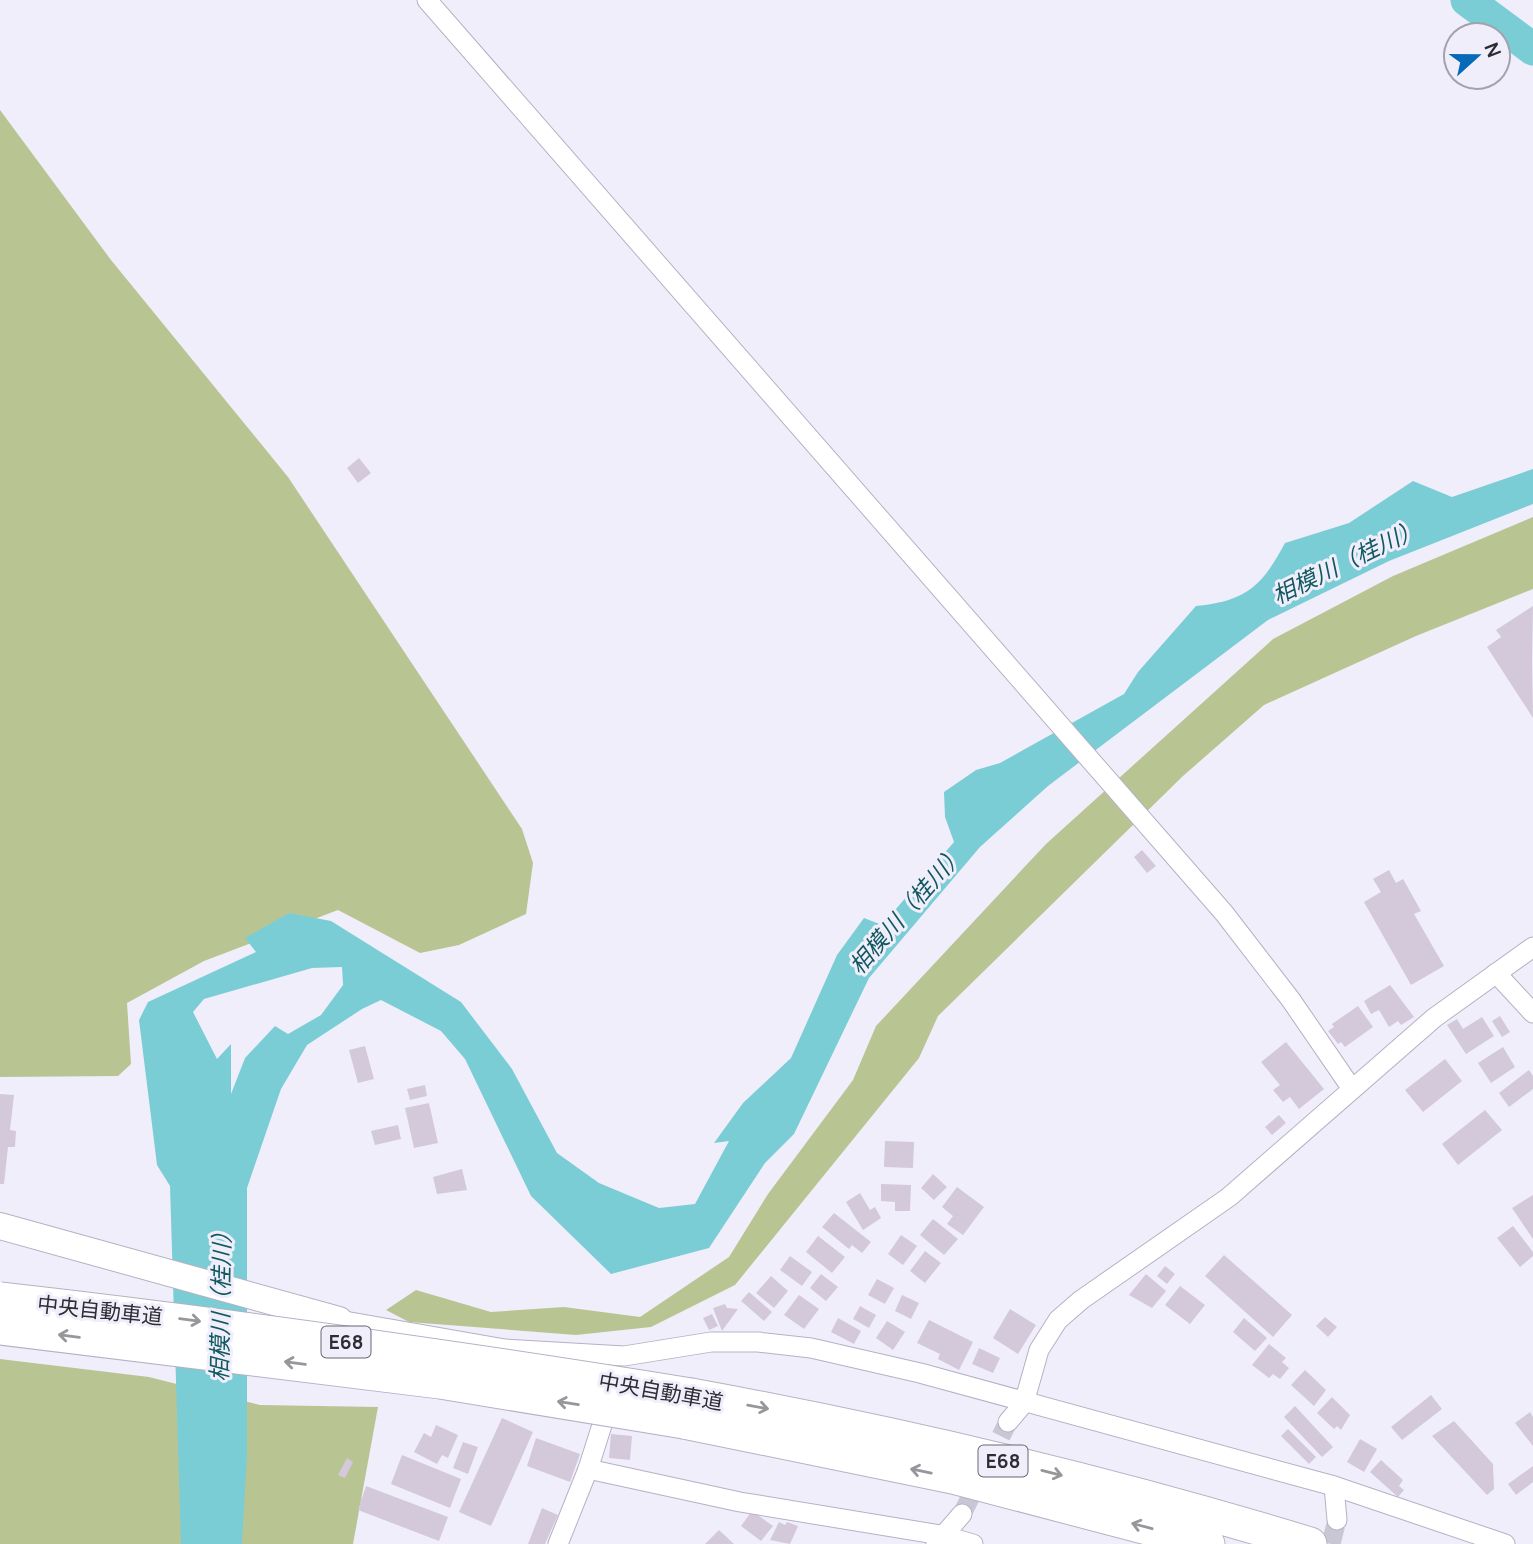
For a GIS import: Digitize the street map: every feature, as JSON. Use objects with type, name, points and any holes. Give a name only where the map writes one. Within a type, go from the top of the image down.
[{"type":"highway","name":"中央自動車道","points":[[0,1299],[200,1321],[416,1352],[688,1409],[1208,1544]]},
{"type":"highway","name":"中央自動車道","points":[[0,1328],[440,1382],[688,1409],[794,1414],[1104,1486],[1310,1544]]},
{"type":"street","points":[[428,0],[1145,823],[1258,957],[1352,1089]]},
{"type":"street","points":[[1008,1422],[1024,1403],[1040,1350],[1058,1320],[1081,1300],[1229,1197],[1434,1018],[1533,947]]},
{"type":"street","points":[[1496,973],[1533,1013]]},
{"type":"street","points":[[0,1226],[339,1320],[505,1349],[625,1356],[711,1342],[797,1347],[920,1373],[1334,1486],[1505,1544]]},
{"type":"street","points":[[558,1544],[588,1469],[625,1356]]},
{"type":"street","points":[[588,1469],[740,1502],[972,1544]]},
{"type":"street","points":[[1334,1486],[1337,1520]]},
{"type":"street","points":[[939,1540],[962,1514]]},
{"type":"green space","points":[[0,110],[111,260],[288,477],[522,829],[533,863],[526,914],[459,945],[420,953],[338,910],[204,961],[127,1003],[131,1064],[118,1076],[0,1077]]},
{"type":"green space","points":[[1533,517],[1533,589],[1416,636],[1264,705],[1183,776],[938,1016],[919,1058],[735,1285],[651,1327],[576,1335],[409,1322],[386,1310],[416,1290],[491,1312],[564,1307],[640,1317],[729,1257],[768,1194],[853,1080],[876,1026],[1046,844],[1273,639],[1393,576]]},
{"type":"green space","points":[[0,1359],[149,1377],[260,1405],[378,1407],[353,1544],[0,1544]]},
{"type":"water","name":"相模川（桂川）","points":[[1533,469],[1533,504],[1389,561],[1268,620],[1048,786],[980,847],[869,978],[794,1134],[765,1163],[709,1248],[611,1274],[531,1196],[465,1059],[441,1031],[381,1000],[362,1009],[307,1045],[281,1089],[247,1188],[247,1455],[242,1544],[181,1544],[170,1186],[157,1165],[139,1020],[148,1002],[256,952],[245,938],[289,913],[331,921],[461,1002],[512,1069],[557,1153],[599,1183],[659,1208],[695,1204],[729,1141],[714,1143],[743,1103],[791,1058],[837,955],[864,918],[882,925],[954,842],[945,817],[944,792],[976,770],[1000,763],[1124,694],[1138,672],[1196,606],[1228,600],[1251,589],[1277,558],[1285,543],[1349,523],[1413,481],[1452,497]],"holes":[[[342,967],[343,985],[321,1015],[288,1034],[275,1026],[245,1058],[231,1094],[231,1044],[217,1059],[193,1012],[204,999],[312,968]]]},
{"type":"building","points":[[359,458],[371,473],[358,483],[347,468]]},
{"type":"building","points":[[1533,606],[1533,718],[1487,647],[1501,637],[1496,630]]},
{"type":"building","points":[[1142,850],[1156,866],[1147,873],[1134,857]]},
{"type":"building","points":[[1389,870],[1396,883],[1403,879],[1421,911],[1414,914],[1444,966],[1411,985],[1364,902],[1381,892],[1373,879]]},
{"type":"building","points":[[1390,985],[1414,1017],[1401,1025],[1398,1021],[1389,1027],[1379,1010],[1371,1014],[1364,1001]]},
{"type":"building","points":[[1358,1006],[1373,1027],[1345,1047],[1341,1042],[1338,1044],[1328,1031],[1334,1027],[1332,1024]]},
{"type":"building","points":[[1500,1016],[1510,1032],[1502,1037],[1492,1021]]},
{"type":"building","points":[[1482,1017],[1494,1036],[1466,1054],[1447,1025],[1457,1019],[1463,1029]]},
{"type":"building","points":[[1286,1042],[1324,1089],[1299,1109],[1290,1097],[1283,1102],[1273,1090],[1280,1085],[1261,1062]]},
{"type":"building","points":[[365,1046],[374,1079],[358,1083],[349,1050]]},
{"type":"building","points":[[1503,1047],[1515,1067],[1491,1083],[1478,1063]]},
{"type":"building","points":[[1445,1059],[1462,1081],[1423,1112],[1405,1090]]},
{"type":"building","points":[[1529,1070],[1533,1076],[1533,1089],[1509,1107],[1499,1093]]},
{"type":"building","points":[[425,1085],[427,1096],[410,1100],[407,1089]]},
{"type":"building","points":[[0,1094],[14,1095],[10,1130],[16,1131],[15,1147],[8,1147],[4,1184],[0,1184]]},
{"type":"building","points":[[429,1103],[438,1143],[414,1148],[405,1108]]},
{"type":"building","points":[[1485,1110],[1502,1130],[1458,1165],[1442,1144]]},
{"type":"building","points":[[1279,1115],[1286,1123],[1272,1135],[1265,1127]]},
{"type":"building","points":[[398,1125],[401,1139],[375,1145],[371,1131]]},
{"type":"building","points":[[885,1141],[914,1142],[913,1168],[884,1167]]},
{"type":"building","points":[[462,1169],[467,1190],[437,1194],[433,1177]]},
{"type":"building","points":[[933,1174],[947,1187],[934,1200],[921,1188]]},
{"type":"building","points":[[881,1184],[911,1185],[910,1211],[895,1211],[895,1202],[881,1201]]},
{"type":"building","points":[[957,1187],[984,1207],[963,1235],[947,1224],[953,1216],[942,1207]]},
{"type":"building","points":[[860,1193],[870,1210],[875,1207],[881,1218],[863,1230],[846,1202]]},
{"type":"building","points":[[1533,1195],[1533,1239],[1512,1208]]},
{"type":"building","points":[[834,1213],[871,1242],[862,1253],[852,1245],[849,1249],[822,1227]]},
{"type":"building","points":[[933,1219],[958,1239],[944,1255],[920,1235]]},
{"type":"building","points":[[1513,1226],[1533,1252],[1533,1256],[1520,1267],[1497,1238]]},
{"type":"building","points":[[901,1235],[917,1246],[903,1265],[888,1254]]},
{"type":"building","points":[[818,1236],[845,1257],[832,1273],[806,1252]]},
{"type":"building","points":[[925,1251],[941,1263],[925,1283],[910,1271]]},
{"type":"building","points":[[1224,1255],[1292,1315],[1273,1337],[1205,1276]]},
{"type":"building","points":[[790,1256],[812,1272],[802,1286],[780,1270]]},
{"type":"building","points":[[1165,1266],[1175,1274],[1167,1284],[1157,1276]]},
{"type":"building","points":[[821,1274],[838,1287],[826,1301],[810,1288]]},
{"type":"building","points":[[1146,1274],[1166,1291],[1152,1308],[1129,1295]]},
{"type":"building","points":[[771,1276],[788,1291],[774,1308],[756,1293]]},
{"type":"building","points":[[877,1279],[894,1288],[885,1304],[868,1295]]},
{"type":"building","points":[[1180,1286],[1205,1305],[1190,1324],[1165,1305]]},
{"type":"building","points":[[749,1292],[772,1312],[764,1321],[741,1301]]},
{"type":"building","points":[[799,1295],[819,1309],[804,1329],[784,1315]]},
{"type":"building","points":[[902,1295],[919,1303],[911,1319],[895,1311]]},
{"type":"building","points":[[725,1304],[727,1308],[738,1309],[722,1331],[713,1308]]},
{"type":"building","points":[[860,1306],[876,1315],[869,1328],[853,1319]]},
{"type":"building","points":[[1010,1309],[1036,1325],[1018,1354],[993,1338]]},
{"type":"building","points":[[712,1314],[718,1326],[709,1330],[703,1318]]},
{"type":"building","points":[[1325,1317],[1337,1327],[1328,1337],[1316,1326]]},
{"type":"building","points":[[838,1318],[861,1331],[854,1344],[831,1332]]},
{"type":"building","points":[[1244,1318],[1267,1338],[1255,1351],[1233,1332]]},
{"type":"building","points":[[929,1320],[973,1342],[959,1370],[938,1359],[940,1354],[917,1343]]},
{"type":"building","points":[[887,1321],[905,1332],[893,1350],[876,1338]]},
{"type":"building","points":[[1269,1344],[1286,1358],[1282,1362],[1289,1368],[1280,1379],[1273,1374],[1269,1378],[1252,1365]]},
{"type":"building","points":[[979,1348],[1000,1358],[993,1373],[972,1364]]},
{"type":"building","points":[[1305,1370],[1326,1390],[1314,1406],[1291,1385]]},
{"type":"building","points":[[1431,1395],[1442,1409],[1402,1440],[1391,1427]]},
{"type":"building","points":[[1332,1397],[1350,1415],[1341,1430],[1337,1426],[1334,1429],[1317,1413]]},
{"type":"building","points":[[1295,1406],[1333,1447],[1322,1457],[1284,1417]]},
{"type":"building","points":[[1530,1412],[1533,1417],[1533,1446],[1515,1423]]},
{"type":"building","points":[[502,1418],[533,1432],[491,1526],[459,1512]]},
{"type":"building","points":[[1454,1421],[1493,1464],[1494,1489],[1487,1495],[1432,1436]]},
{"type":"building","points":[[436,1425],[458,1435],[448,1458],[442,1455],[437,1464],[414,1452],[424,1433],[431,1437]]},
{"type":"building","points":[[1288,1429],[1316,1457],[1309,1464],[1281,1436]]},
{"type":"building","points":[[611,1434],[632,1436],[630,1460],[609,1458]]},
{"type":"building","points":[[536,1438],[580,1454],[570,1482],[527,1466]]},
{"type":"building","points":[[1360,1439],[1377,1449],[1364,1472],[1347,1462]]},
{"type":"building","points":[[463,1442],[478,1447],[468,1474],[453,1468]]},
{"type":"building","points":[[402,1455],[461,1479],[450,1508],[391,1484]]},
{"type":"building","points":[[347,1458],[353,1462],[345,1478],[338,1475]]},
{"type":"building","points":[[1381,1460],[1403,1480],[1399,1486],[1404,1490],[1398,1497],[1370,1472]]},
{"type":"building","points":[[1533,1466],[1533,1482],[1516,1495],[1508,1484]]},
{"type":"building","points":[[366,1486],[448,1517],[439,1541],[358,1510]]},
{"type":"building","points":[[542,1508],[558,1515],[545,1544],[528,1544]]},
{"type":"building","points":[[752,1511],[773,1526],[761,1541],[741,1526]]},
{"type":"building","points":[[779,1522],[798,1526],[790,1544],[770,1540]]},
{"type":"building","points":[[719,1530],[734,1544],[705,1544]]},
{"type":"waterway","points":[[1467,0],[1533,49]]},
{"type":"tunnel","points":[[962,1514],[1008,1422]]},
{"type":"tunnel","points":[[1331,1544],[1337,1520]]}]
